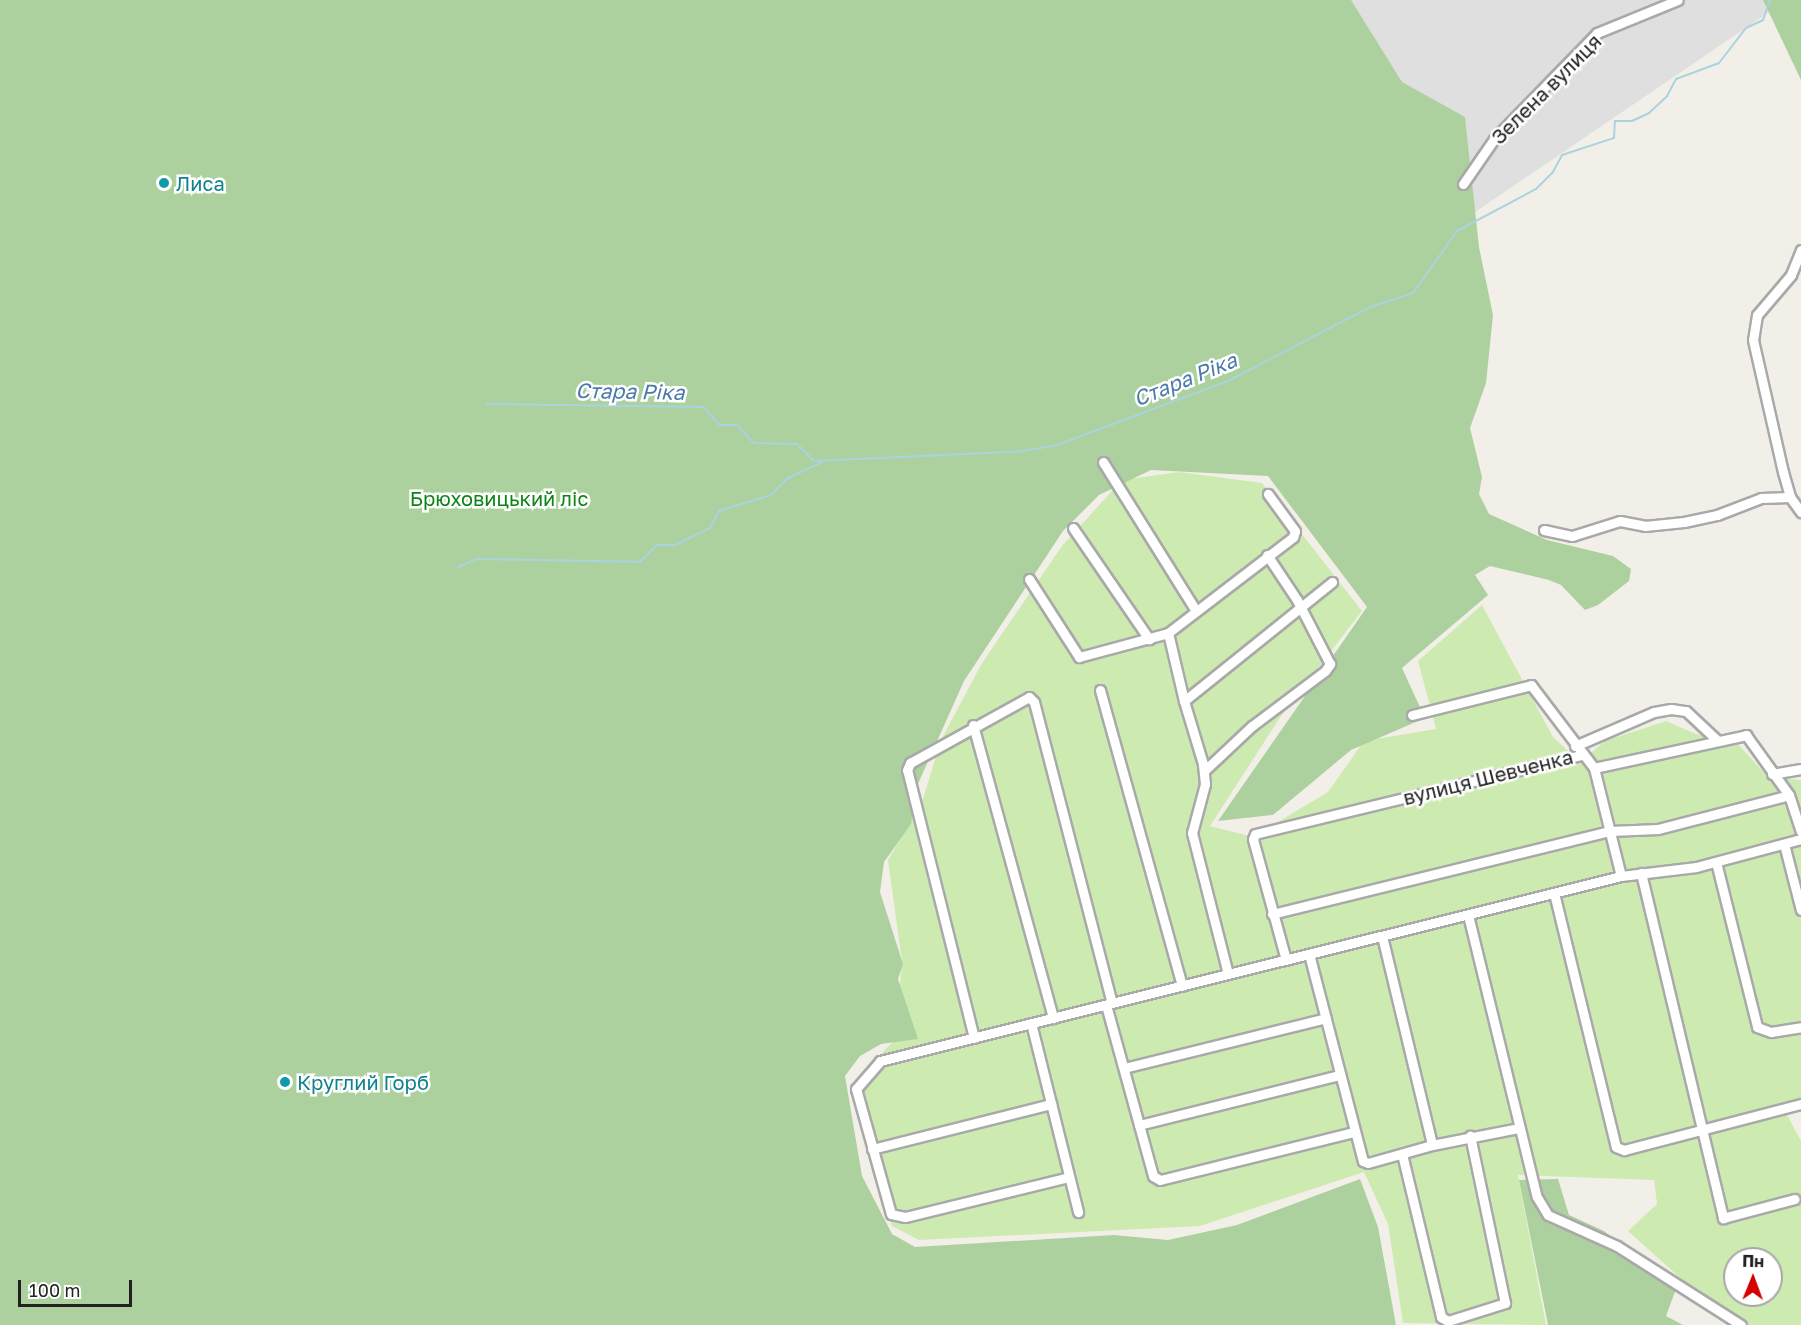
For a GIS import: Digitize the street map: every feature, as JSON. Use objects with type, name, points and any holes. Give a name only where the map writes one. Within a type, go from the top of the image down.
[{"type":"street","name":"Зелена вулиця","points":[[1463,184],[1494,139],[1597,33],[1678,0]]},
{"type":"street","points":[[1801,250],[1791,276],[1757,315],[1753,340],[1790,497],[1801,512]]},
{"type":"street","points":[[1103,462],[1196,611]]},
{"type":"street","points":[[1029,579],[1079,657],[1168,633],[1295,531],[1269,494]]},
{"type":"street","points":[[1544,530],[1572,536],[1620,521],[1644,526],[1684,522],[1717,515],[1761,498],[1790,497]]},
{"type":"street","points":[[1073,528],[1149,639]]},
{"type":"street","points":[[1204,771],[1251,726],[1325,671],[1330,664],[1301,607],[1267,555]]},
{"type":"street","points":[[1184,701],[1332,582]]},
{"type":"street","points":[[1168,633],[1204,771],[1205,783],[1191,833],[1228,974]]},
{"type":"street","points":[[1412,715],[1531,685],[1582,755]]},
{"type":"street","points":[[1100,690],[1182,986]]},
{"type":"street","points":[[974,1038],[907,770],[910,762],[973,725],[1029,697],[1034,702],[1124,1068],[1153,1176],[1160,1180],[1354,1132]]},
{"type":"street","points":[[1575,746],[1635,720],[1671,709],[1686,711],[1717,740]]},
{"type":"street","points":[[973,725],[1053,1018]]},
{"type":"street","name":"вулиця Шевченка","points":[[1272,914],[1252,838],[1255,834],[1582,755],[1594,768],[1746,735],[1773,774]]},
{"type":"street","points":[[1594,768],[1621,876]]},
{"type":"street","points":[[1801,769],[1773,774],[1789,795],[1801,831]]},
{"type":"street","points":[[1286,960],[1272,914],[1610,831],[1658,829],[1789,795]]},
{"type":"street","points":[[1069,1177],[904,1218],[891,1214],[856,1089],[880,1061],[1621,876],[1716,862],[1801,839]]},
{"type":"street","points":[[1784,844],[1801,910]]},
{"type":"street","points":[[1716,862],[1757,1027],[1771,1032],[1801,1027]]},
{"type":"street","points":[[1641,873],[1723,1218],[1795,1199]]},
{"type":"street","points":[[1554,893],[1616,1147],[1624,1150],[1801,1104]]},
{"type":"street","points":[[1468,915],[1537,1197],[1548,1215],[1626,1252],[1741,1325]]},
{"type":"street","points":[[1382,936],[1432,1145]]},
{"type":"street","points":[[1310,954],[1363,1161],[1368,1163],[1470,1136],[1519,1128]]},
{"type":"street","points":[[1124,1068],[1326,1018]]},
{"type":"street","points":[[1031,1023],[1078,1212]]},
{"type":"street","points":[[1139,1125],[1340,1076]]},
{"type":"street","points":[[873,1149],[1051,1104]]},
{"type":"street","points":[[1402,1154],[1441,1317],[1448,1321],[1501,1307],[1505,1300],[1470,1136]]},
{"type":"shaded area","points":[[1292,0],[1787,0],[1431,242]]},
{"type":"green space","name":"Брюховицький ліс","points":[[0,0],[1351,0],[1402,82],[1465,117],[1479,247],[1493,315],[1486,383],[1470,428],[1482,477],[1479,494],[1489,514],[1547,540],[1613,556],[1631,569],[1629,581],[1598,605],[1585,610],[1561,585],[1490,566],[1475,575],[1488,595],[1402,668],[1425,718],[1351,750],[1273,815],[1218,821],[1367,607],[1268,476],[1151,470],[1099,495],[1063,531],[964,681],[917,786],[911,824],[884,862],[880,892],[903,964],[898,979],[918,1039],[881,1044],[860,1056],[845,1076],[862,1176],[892,1234],[915,1247],[1114,1235],[1168,1240],[1237,1225],[1360,1179],[1378,1227],[1396,1325],[0,1325]]},
{"type":"green space","points":[[1763,0],[1801,0],[1801,80]]},
{"type":"green space","points":[[1179,472],[1262,483],[1362,611],[1281,716],[1210,826],[1253,837],[1328,792],[1364,741],[1436,729],[1418,661],[1482,605],[1553,737],[1580,762],[1605,741],[1666,721],[1696,734],[1736,742],[1768,777],[1801,780],[1801,1104],[1785,1111],[1801,1141],[1801,1325],[1745,1325],[1698,1294],[1628,1231],[1657,1204],[1654,1180],[1518,1175],[1546,1325],[1403,1323],[1388,1224],[1364,1172],[1200,1226],[919,1240],[892,1226],[872,1172],[855,1083],[895,1039],[902,962],[888,860],[922,802],[941,740],[982,663],[1062,546],[1122,480]]},
{"type":"green space","points":[[1558,1179],[1569,1215],[1604,1231],[1676,1289],[1666,1316],[1683,1325],[1548,1325],[1519,1180]]},
{"type":"waterway","name":"Стара Ріка","points":[[487,404],[703,407],[720,425],[737,425],[754,443],[797,444],[814,461],[1023,451],[1057,445],[1228,381],[1370,307],[1413,293],[1457,231],[1536,189],[1553,172],[1562,155],[1614,138],[1615,121],[1632,121],[1649,113],[1667,96],[1676,79],[1719,63],[1746,28],[1763,20],[1770,0]]},
{"type":"waterway","points":[[458,567],[476,559],[640,562],[657,545],[675,545],[710,528],[719,511],[771,495],[788,478],[822,462]]},
{"type":"place","name":"Лиса","points":[[164,183]]},
{"type":"place","name":"Круглий Горб","points":[[285,1082]]}]
